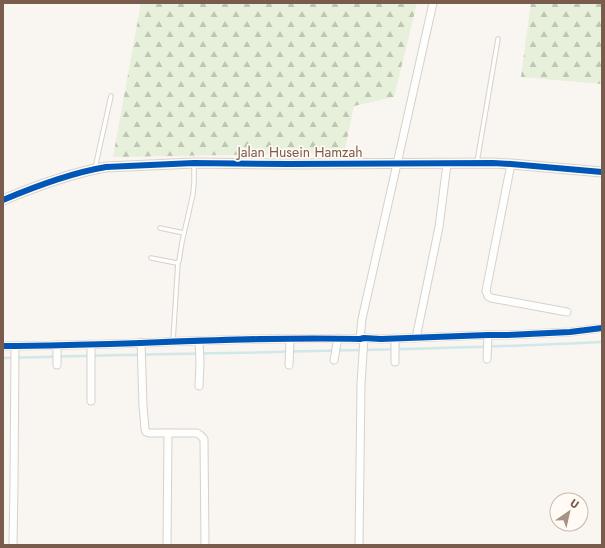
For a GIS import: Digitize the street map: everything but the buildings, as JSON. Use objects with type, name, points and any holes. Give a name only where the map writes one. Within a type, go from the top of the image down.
[{"type":"street","points":[[359,545],[362,319],[433,3]]},
{"type":"street","name":"Jalan Husein Hamzah","points":[[3,200],[67,176],[106,167],[194,163],[477,163],[511,164],[602,172]]},
{"type":"street","points":[[416,338],[438,227],[447,164]]},
{"type":"street","points":[[511,164],[486,291],[488,296],[491,298],[567,312]]},
{"type":"street","points":[[3,346],[57,348],[141,345],[173,342],[199,343],[381,339],[395,341],[416,338],[488,337],[602,328]]},
{"type":"street","points":[[487,356],[488,337]]},
{"type":"street","points":[[290,340],[290,363]]},
{"type":"street","points":[[334,357],[338,340]]},
{"type":"street","points":[[395,341],[395,360]]},
{"type":"street","points":[[199,343],[199,386]]},
{"type":"street","points":[[141,345],[143,406],[146,432],[197,433],[204,440],[204,545]]},
{"type":"street","points":[[13,545],[15,346]]},
{"type":"street","points":[[90,346],[91,401]]},
{"type":"street","points":[[57,348],[57,365]]},
{"type":"street","points":[[167,545],[168,433]]},
{"type":"lane","points":[[477,163],[498,39]]},
{"type":"lane","points":[[95,169],[111,96]]},
{"type":"lane","points":[[173,342],[178,262],[193,194],[194,163]]},
{"type":"lane","points":[[160,228],[184,233]]},
{"type":"lane","points":[[151,258],[178,262]]},
{"type":"green space","points":[[141,3],[417,3],[394,97],[354,106],[344,153],[113,157]]},
{"type":"green space","points":[[531,3],[602,3],[602,84],[521,77]]},
{"type":"waterway","points":[[3,358],[377,350],[602,342]]},
{"type":"cycle path","points":[[3,200],[53,180],[106,167],[194,163],[493,163],[602,172]]},
{"type":"cycle path","points":[[3,346],[315,338],[381,339],[570,332],[602,328]]}]
